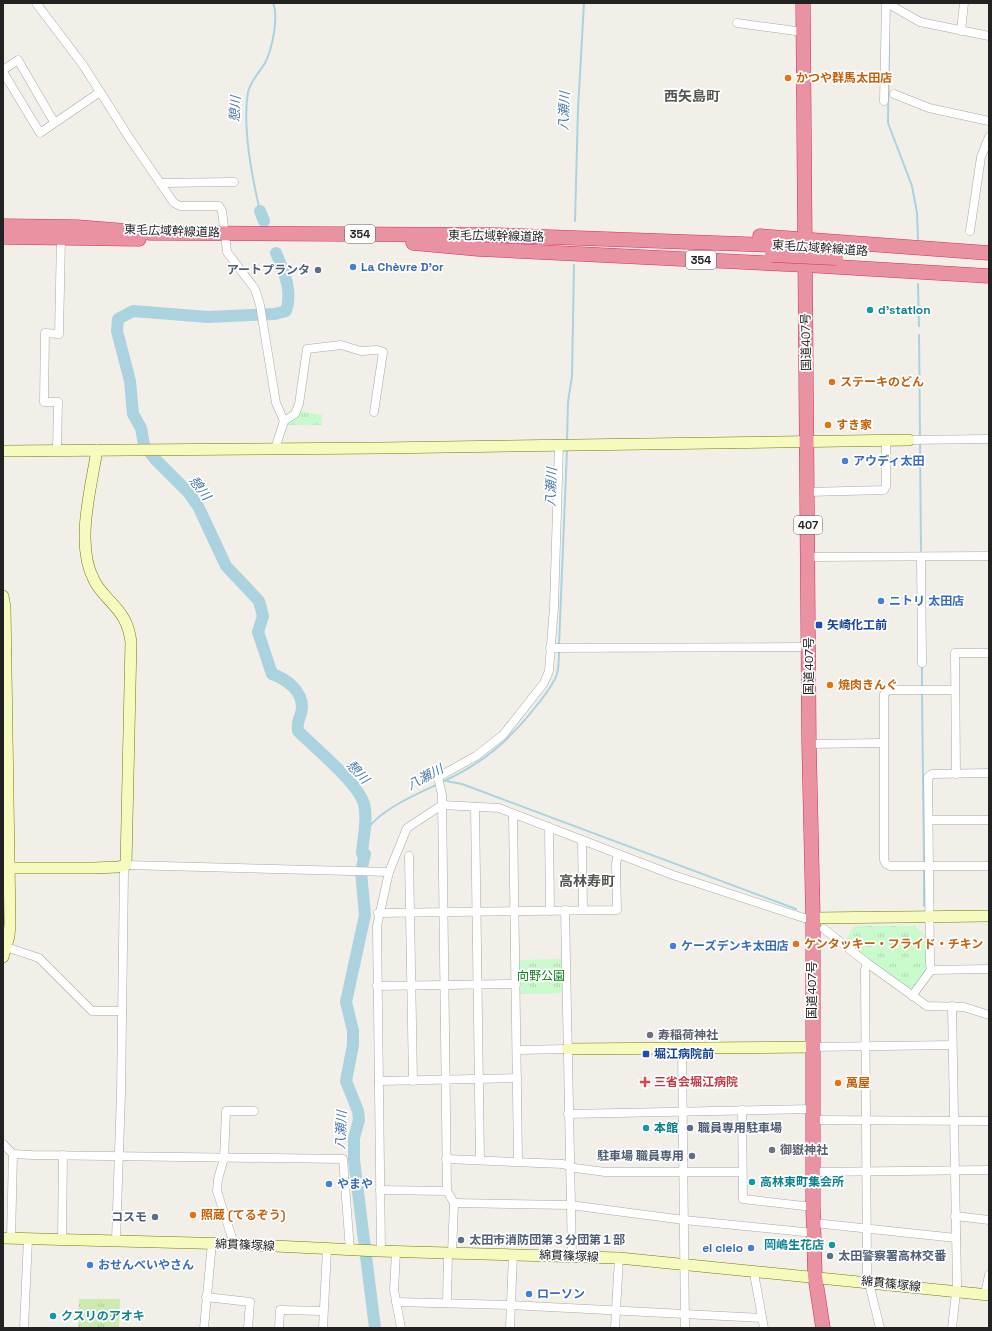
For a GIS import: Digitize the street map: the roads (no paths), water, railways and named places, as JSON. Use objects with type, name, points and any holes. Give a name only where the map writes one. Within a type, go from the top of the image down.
[{"type":"highway","name":"国道407号","points":[[803,3],[809,557],[809,744],[813,918],[813,1207],[815,1276],[823,1328]]},
{"type":"highway","name":"東毛広域幹線道路","points":[[3,226],[77,227],[224,237],[413,243],[773,250]]},
{"type":"highway","name":"354","points":[[434,235],[480,229],[688,232],[989,253]]},
{"type":"highway","name":"東毛広域幹線道路","points":[[3,237],[61,238],[496,235],[989,260]]},
{"type":"highway","name":"354","points":[[413,243],[478,249],[805,265],[989,276]]},
{"type":"highway","name":"東毛広域幹線道路","points":[[836,253],[989,269]]},
{"type":"street","points":[[36,3],[67,43],[174,203],[180,206],[219,206],[222,211],[227,252],[255,290],[260,305],[276,403],[284,421]]},
{"type":"street","points":[[884,101],[886,3],[920,22],[989,36]]},
{"type":"street","points":[[961,31],[964,3]]},
{"type":"street","points":[[737,23],[803,32]]},
{"type":"street","points":[[54,122],[18,60],[3,71],[40,133],[100,92]]},
{"type":"street","points":[[894,94],[929,108],[989,121]]},
{"type":"street","points":[[970,231],[981,157],[989,137]]},
{"type":"street","points":[[160,183],[234,182]]},
{"type":"street","points":[[57,450],[58,402],[44,402],[45,333],[59,334],[61,238]]},
{"type":"street","points":[[275,449],[284,421],[295,414],[300,404],[307,349],[341,345],[361,351],[377,350],[383,352],[374,412]]},
{"type":"street","points":[[3,451],[275,449],[989,439]]},
{"type":"street","points":[[808,492],[884,490],[886,486],[886,441]]},
{"type":"street","points":[[447,1303],[454,1203],[447,1191],[442,792],[438,776],[476,756],[503,735],[544,683],[549,671],[552,649],[565,445]]},
{"type":"street","points":[[97,450],[86,520],[85,549],[87,563],[93,580],[124,618],[131,642],[126,865],[124,872],[116,1240]]},
{"type":"street","points":[[809,557],[989,556]]},
{"type":"street","points":[[921,557],[922,663]]},
{"type":"street","points":[[3,596],[5,607],[6,869],[10,924],[4,952],[39,958],[92,1011],[122,1011]]},
{"type":"street","points":[[552,649],[809,646]]},
{"type":"street","points":[[956,774],[954,653],[989,653]]},
{"type":"street","points":[[955,690],[886,691],[883,697],[884,863],[890,866],[989,866]]},
{"type":"street","points":[[809,744],[883,743]]},
{"type":"street","points":[[912,996],[931,970],[929,776],[932,774],[989,774]]},
{"type":"street","points":[[379,1251],[380,1190],[377,986],[378,913],[389,872],[407,828],[442,805],[499,808],[673,875],[804,918],[989,916]]},
{"type":"street","points":[[475,807],[480,1160]]},
{"type":"street","points":[[513,814],[518,1161]]},
{"type":"street","points":[[929,820],[989,820]]},
{"type":"street","points":[[549,827],[550,911]]},
{"type":"street","points":[[582,840],[582,910]]},
{"type":"street","points":[[378,913],[617,910],[616,864],[618,854]]},
{"type":"street","points":[[409,856],[413,1081]]},
{"type":"street","points":[[6,869],[94,868],[118,867],[126,865],[389,872]]},
{"type":"street","points":[[565,910],[572,1256]]},
{"type":"street","points":[[824,929],[912,996],[931,1007],[964,1007],[989,1015]]},
{"type":"street","points":[[867,963],[865,970],[867,1230],[869,1282],[880,1328]]},
{"type":"street","points":[[931,970],[989,969]]},
{"type":"street","points":[[377,986],[516,984]]},
{"type":"street","points":[[952,1006],[956,1238],[956,1291],[952,1328]]},
{"type":"street","points":[[517,1050],[952,1045]]},
{"type":"street","points":[[682,1048],[685,1263],[684,1328]]},
{"type":"street","points":[[379,1081],[517,1078]]},
{"type":"street","points":[[568,1114],[742,1110],[866,1119],[989,1121]]},
{"type":"street","points":[[742,1110],[743,1199],[813,1207]]},
{"type":"street","points":[[234,1244],[217,1191],[218,1179],[224,1158],[226,1111],[254,1111]]},
{"type":"street","points":[[3,1144],[13,1154],[343,1160],[351,1250]]},
{"type":"street","points":[[7,1238],[13,1154]]},
{"type":"street","points":[[62,1239],[63,1155]]},
{"type":"street","points":[[446,1159],[564,1164],[605,1172],[742,1172]]},
{"type":"street","points":[[813,1172],[989,1170]]},
{"type":"street","points":[[380,1190],[447,1191]]},
{"type":"street","points":[[454,1203],[570,1205],[684,1220],[867,1230],[956,1238]]},
{"type":"street","points":[[955,1216],[989,1220]]},
{"type":"street","name":"綿貫篠塚線","points":[[7,1238],[212,1243],[396,1252],[619,1258],[815,1276],[987,1295]]},
{"type":"street","points":[[24,1328],[28,1238]]},
{"type":"street","points":[[204,1328],[212,1243]]},
{"type":"street","points":[[323,1328],[327,1249]]},
{"type":"street","points":[[396,1252],[394,1290],[401,1328]]},
{"type":"street","points":[[510,1328],[512,1254]]},
{"type":"street","points":[[615,1328],[619,1258]]},
{"type":"street","points":[[755,1271],[755,1279],[764,1328]]},
{"type":"street","points":[[987,1295],[989,1275]]},
{"type":"street","points":[[206,1297],[250,1302],[248,1328]]},
{"type":"street","points":[[396,1302],[510,1305],[762,1318]]},
{"type":"street","points":[[280,1328],[280,1310],[323,1311]]},
{"type":"waterway","name":"憩川","points":[[260,211],[249,152],[246,106],[249,88],[265,63],[272,42],[275,25],[275,9],[273,3]]},
{"type":"waterway","name":"八瀬川","points":[[575,221],[578,109],[584,3]]},
{"type":"waterway","points":[[889,42],[888,123],[912,186],[917,213],[918,239]]},
{"type":"waterway","name":"憩川","points":[[260,211],[264,221]]},
{"type":"waterway","name":"憩川","points":[[276,253],[287,282],[289,296],[286,311],[275,314],[208,317],[133,311],[118,319],[117,331],[130,381],[133,414],[141,428],[144,445],[156,460],[188,492],[198,506],[226,566],[259,601],[263,616],[258,632],[272,674],[288,682],[296,690],[301,701],[302,710],[298,724],[298,731],[345,776],[354,786],[364,804],[365,822],[362,853],[365,854],[361,872],[365,915],[346,1002],[353,1031],[353,1045],[346,1081],[358,1111],[359,1120],[354,1138],[354,1160],[375,1328]]},
{"type":"waterway","name":"八瀬川","points":[[567,441],[568,402],[572,376],[574,265]]},
{"type":"waterway","points":[[918,284],[919,326]]},
{"type":"waterway","points":[[919,335],[920,438]]},
{"type":"waterway","points":[[920,442],[921,551]]},
{"type":"waterway","name":"八瀬川","points":[[559,645],[567,450]]},
{"type":"waterway","name":"八瀬川","points":[[442,782],[483,759],[506,740],[527,718],[553,683],[557,674],[559,650]]},
{"type":"waterway","points":[[922,666],[922,687]]},
{"type":"waterway","points":[[922,692],[924,863]]},
{"type":"waterway","points":[[446,781],[462,784],[796,909]]},
{"type":"waterway","name":"八瀬川","points":[[365,854],[365,835],[371,825],[378,818],[398,804],[438,784]]},
{"type":"waterway","points":[[924,868],[924,906]]},
{"type":"place","name":"かつや群馬太田店","points":[[788,78]]},
{"type":"place","name":"La Chèvre D'or","points":[[353,267]]},
{"type":"place","name":"アートプランタ","points":[[318,270]]},
{"type":"place","name":"d’station","points":[[870,310]]},
{"type":"place","name":"ステーキのどん","points":[[832,382]]},
{"type":"place","name":"すき家","points":[[828,425]]},
{"type":"place","name":"アウディ太田","points":[[845,461]]},
{"type":"place","name":"ニトリ 太田店","points":[[881,601]]},
{"type":"place","name":"矢崎化工前","points":[[819,625]]},
{"type":"place","name":"焼肉きんぐ","points":[[830,685]]},
{"type":"place","name":"ケンタッキー・フライド・チキン","points":[[796,944]]},
{"type":"place","name":"ケーズデンキ太田店","points":[[673,946]]},
{"type":"place","name":"寿稲荷神社","points":[[650,1035]]},
{"type":"place","name":"堀江病院前","points":[[646,1054]]},
{"type":"place","name":"三省会堀江病院","points":[[645,1082]]},
{"type":"place","name":"萬屋","points":[[838,1083]]},
{"type":"place","name":"本館","points":[[646,1128]]},
{"type":"place","name":"職員専用駐車場","points":[[690,1128]]},
{"type":"place","name":"御嶽神社","points":[[772,1150]]},
{"type":"place","name":"駐車場 職員専用","points":[[692,1156]]},
{"type":"place","name":"高林東町集会所","points":[[752,1182]]},
{"type":"place","name":"やまや","points":[[329,1184]]},
{"type":"place","name":"照蔵 (てるぞう)","points":[[193,1215]]},
{"type":"place","name":"コスモ","points":[[155,1217]]},
{"type":"place","name":"太田市消防団第３分団第１部","points":[[461,1240]]},
{"type":"place","name":"岡嶋生花店","points":[[832,1245]]},
{"type":"place","name":"el cielo","points":[[751,1248]]},
{"type":"place","name":"太田警察署高林交番","points":[[830,1256]]},
{"type":"place","name":"おせんべいやさん","points":[[90,1265]]},
{"type":"place","name":"ローソン","points":[[529,1294]]},
{"type":"place","name":"クスリのアオキ","points":[[53,1316]]},
{"type":"district","name":"西矢島町","points":[[692,96]]},
{"type":"district","name":"高林寿町","points":[[587,881]]},
{"type":"park label","name":"向野公園","points":[[541,976]]}]
